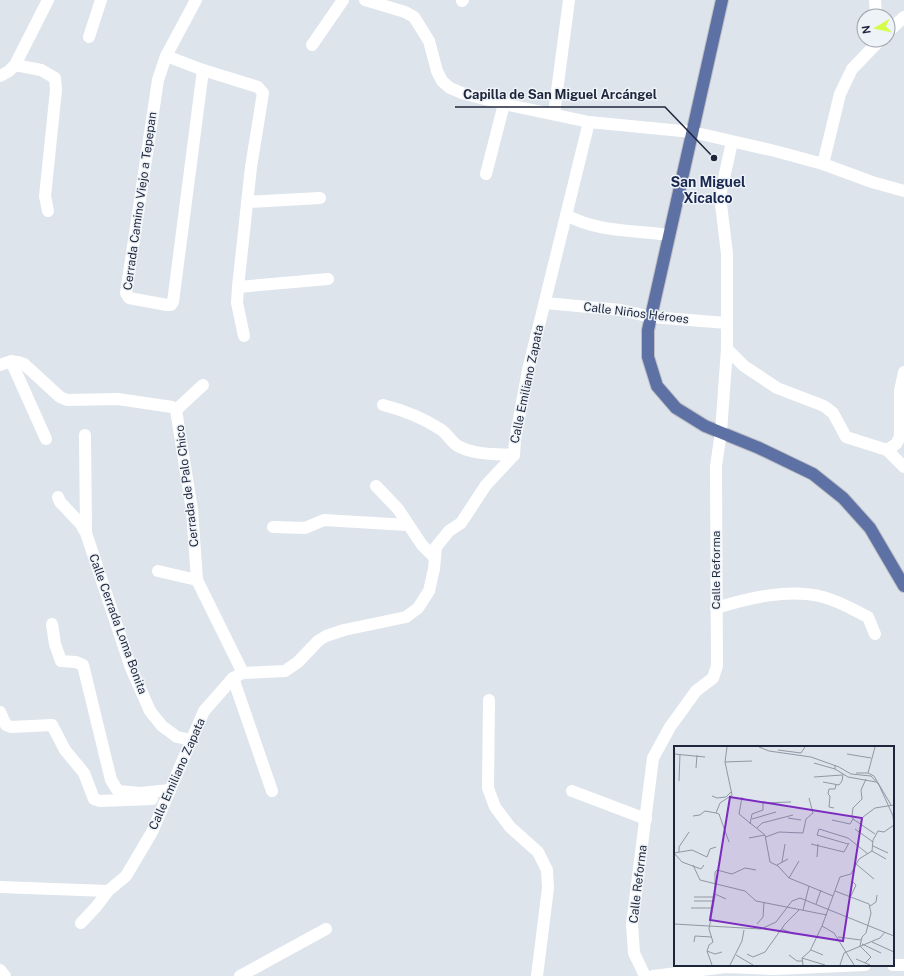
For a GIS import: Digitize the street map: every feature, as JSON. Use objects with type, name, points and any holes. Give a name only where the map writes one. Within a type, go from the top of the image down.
[{"type":"main road","points":[[722,0],[668,235],[648,330],[648,357],[657,386],[676,408],[705,426],[759,448],[813,474],[843,498],[870,528],[904,586]]},
{"type":"street","points":[[0,76],[15,65],[48,0]]},
{"type":"street","points":[[89,37],[101,0]]},
{"type":"street","points":[[196,0],[166,56],[203,70],[258,87],[263,94],[247,202],[238,287],[237,303],[244,336]]},
{"type":"street","points":[[312,45],[343,0]]},
{"type":"street","points":[[364,0],[405,12],[414,17],[429,41],[437,71],[442,81],[450,88],[504,104],[589,122],[692,132],[775,151],[823,164],[872,182],[904,191]]},
{"type":"street","points":[[554,114],[569,0]]},
{"type":"street","points":[[896,25],[904,18]]},
{"type":"street","points":[[823,164],[840,94],[852,69],[872,48]]},
{"type":"street","name":"Cerrada Camino Viejo a Tepepan","points":[[166,56],[158,80],[126,293],[129,298],[167,305],[173,302],[203,70]]},
{"type":"street","points":[[15,65],[41,70],[54,78],[56,90],[45,196],[48,211]]},
{"type":"street","points":[[486,174],[504,104]]},
{"type":"street","name":"Calle Emiliano Zapata","points":[[81,923],[108,891],[126,876],[152,832],[204,711],[238,676],[285,671],[298,662],[318,641],[326,636],[344,630],[406,617],[418,608],[429,591],[434,569],[436,547],[449,531],[461,522],[486,485],[514,455],[515,440],[528,370],[589,122]]},
{"type":"street","name":"Calle Reforma","points":[[645,976],[634,952],[632,924],[653,758],[670,727],[696,692],[713,678],[717,666],[716,466],[722,432],[727,349],[727,254],[720,196],[732,142]]},
{"type":"street","points":[[247,202],[320,198]]},
{"type":"street","points":[[566,215],[579,222],[624,231],[668,235]]},
{"type":"street","points":[[238,287],[328,279]]},
{"type":"street","name":"Calle Niños Héroes","points":[[545,303],[621,310],[651,317],[727,323]]},
{"type":"street","points":[[727,349],[744,366],[777,388],[824,406],[833,413],[846,437],[887,450],[904,467]]},
{"type":"street","name":"Cerrada de Palo Chico","points":[[6,363],[18,361],[24,364],[60,397],[67,400],[118,399],[172,407],[176,410],[192,510],[197,580],[238,676],[272,791]]},
{"type":"street","points":[[6,363],[46,439]]},
{"type":"street","points":[[887,450],[896,444],[900,437],[900,391],[904,372]]},
{"type":"street","points":[[176,410],[203,385]]},
{"type":"street","points":[[383,405],[408,412],[442,430],[450,440],[459,447],[480,453],[514,455]]},
{"type":"street","points":[[85,435],[86,533]]},
{"type":"street","points":[[376,486],[398,509],[407,525],[422,545],[434,557]]},
{"type":"street","name":"Calle Cerrada Loma Bonita","points":[[58,497],[60,502],[70,510],[86,533],[132,668],[150,711],[162,726],[177,737],[191,740]]},
{"type":"street","points":[[273,527],[305,528],[324,520],[407,525]]},
{"type":"street","points":[[158,571],[197,580]]},
{"type":"street","points":[[716,608],[741,601],[779,596],[799,594],[823,597],[868,617],[875,634]]},
{"type":"street","points":[[52,624],[55,644],[61,661],[83,664],[111,780],[118,791],[168,794]]},
{"type":"street","points":[[489,700],[488,788],[495,807],[510,827],[538,852],[547,870],[548,888],[537,976]]},
{"type":"street","points":[[0,712],[6,725],[11,727],[52,725],[65,750],[84,773],[94,798],[100,801],[133,801],[168,794]]},
{"type":"street","points":[[572,791],[646,819]]},
{"type":"street","points":[[0,887],[108,891]]},
{"type":"street","points":[[240,976],[326,929]]},
{"type":"street","points":[[654,976],[715,967],[734,972],[817,972],[858,966]]},
{"type":"street","points":[[0,970],[6,976]]},
{"type":"place","name":"Capilla de San Miguel Arcángel","points":[[714,158]]},
{"type":"district","name":"San Miguel Xicalco","points":[[708,190]]}]
